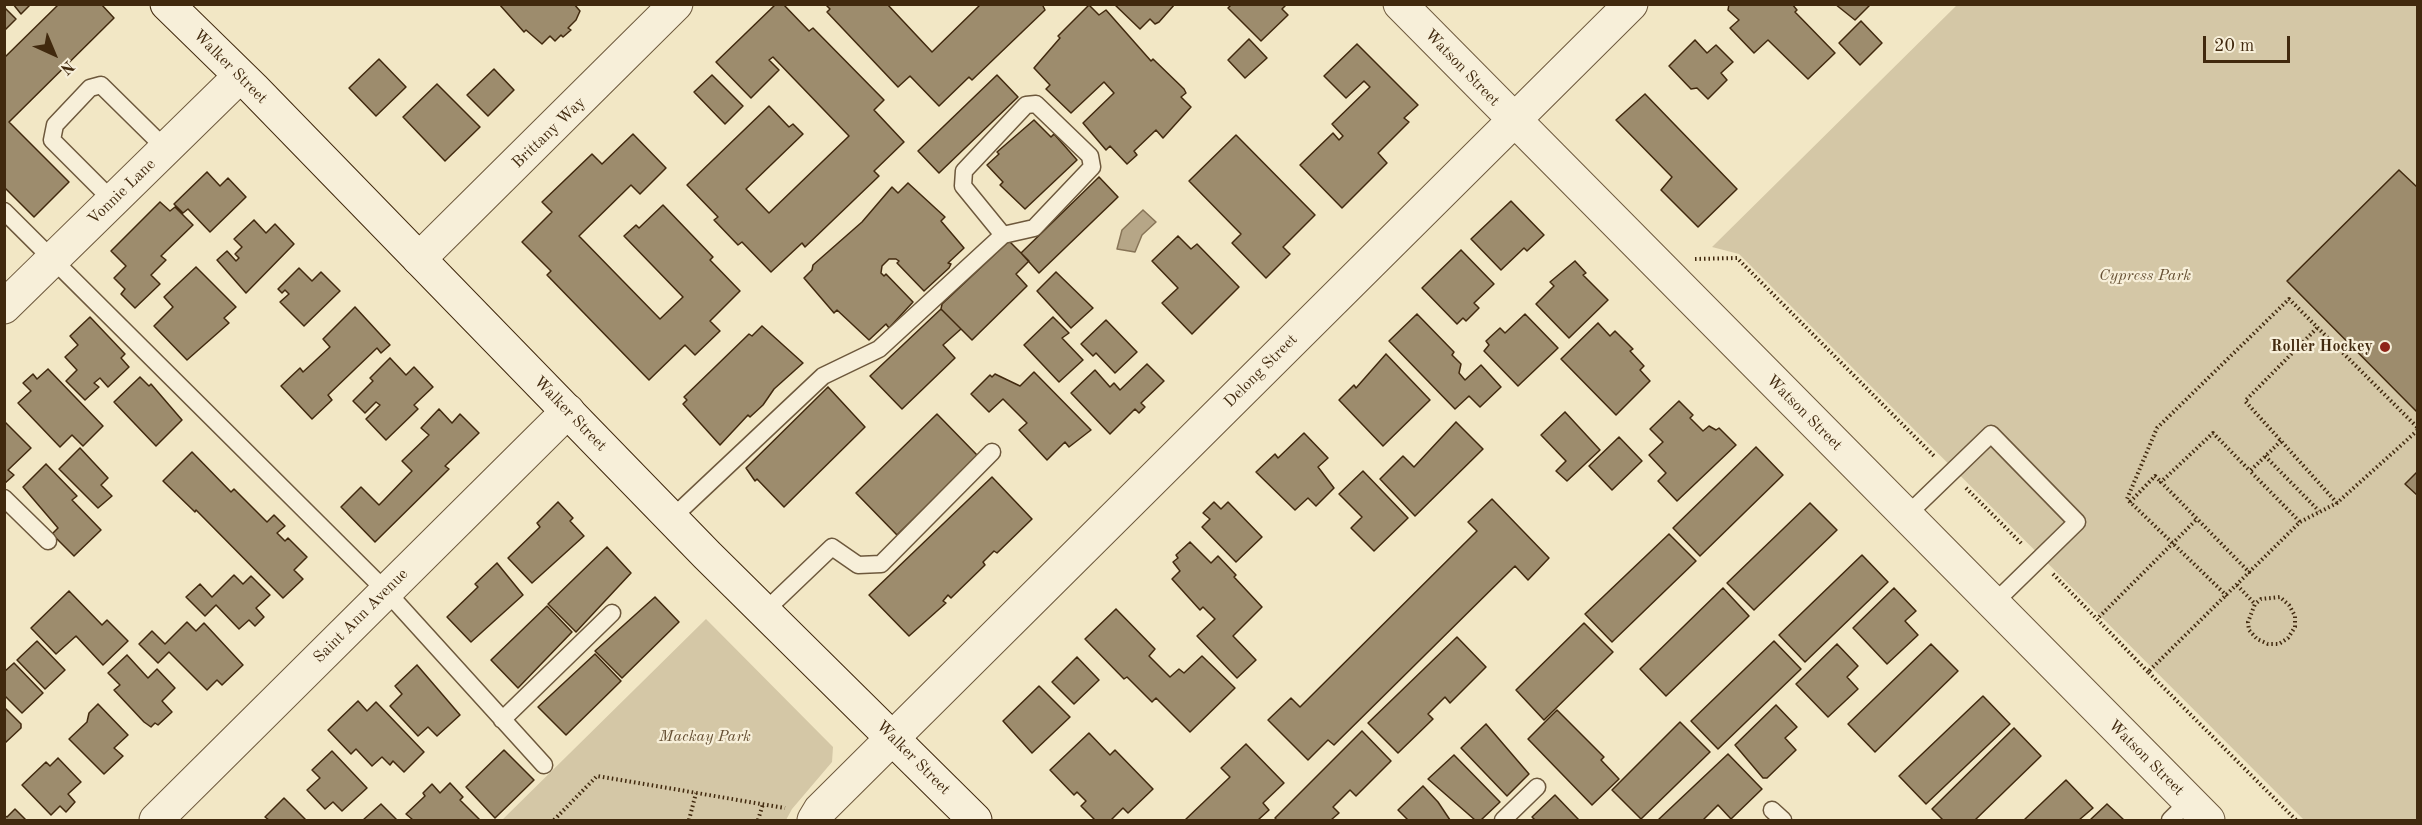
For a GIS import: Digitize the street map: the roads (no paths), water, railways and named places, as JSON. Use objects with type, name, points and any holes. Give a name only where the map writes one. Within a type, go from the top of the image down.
[{"type":"street","name":"Walker Street","points":[[167,4],[672,518],[975,820]]},
{"type":"street","name":"Brittany Way","points":[[419,259],[676,4]]},
{"type":"street","name":"Watson Street","points":[[1400,4],[1513,121],[1993,604],[2189,814]]},
{"type":"street","name":"Delong Street","points":[[803,815],[820,810],[893,739],[1631,4]]},
{"type":"street","name":"Vonnie Lane","points":[[4,307],[239,77]]},
{"type":"street","name":"Saint Ann Avenue","points":[[156,820],[568,411]]},
{"type":"lane","points":[[113,201],[52,140],[55,125],[90,88],[101,86],[166,149]]},
{"type":"lane","points":[[672,518],[823,376],[879,349],[1002,235],[1034,228],[1092,167],[1089,156],[1036,104],[1026,105],[964,171],[963,186],[1002,235]]},
{"type":"lane","points":[[4,211],[386,591],[544,765]]},
{"type":"lane","points":[[1906,516],[1991,434],[2077,522],[1993,604]]},
{"type":"lane","points":[[765,611],[832,547],[858,565],[881,564],[992,452]]},
{"type":"lane","points":[[4,498],[48,541]]},
{"type":"lane","points":[[502,720],[612,613]]},
{"type":"lane","points":[[1503,820],[1537,787]]},
{"type":"place","name":"Roller Hockey","points":[[2385,347]]},
{"type":"park label","name":"Cypress Park","points":[[2145,276]]},
{"type":"park label","name":"Mackay Park","points":[[705,737]]}]
